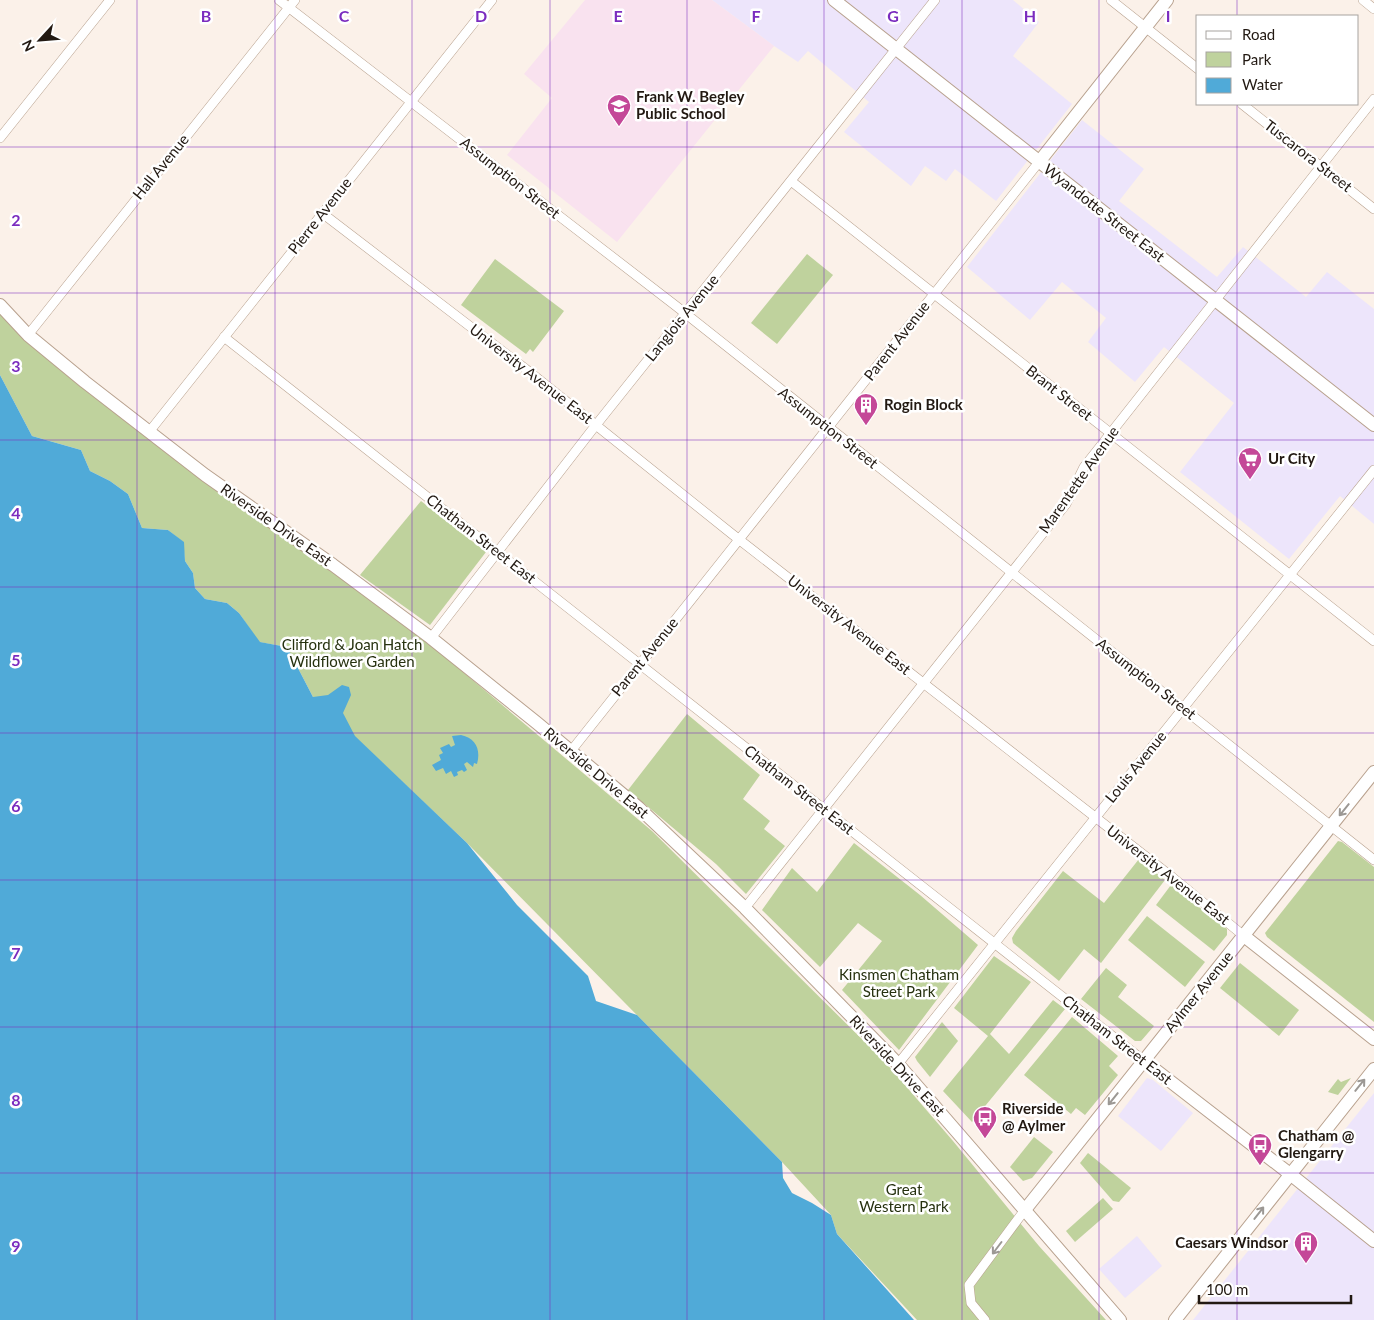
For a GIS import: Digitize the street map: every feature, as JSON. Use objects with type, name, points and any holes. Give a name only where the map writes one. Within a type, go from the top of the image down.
[{"type":"main road","name":"Wyandotte Street East","points":[[834,0],[1374,425]]},
{"type":"main road","name":"Parent Avenue","points":[[1039,162],[1167,0]]},
{"type":"main road","name":"Riverside Drive East","points":[[0,306],[28,335],[149,432],[333,565],[430,638],[639,808],[745,908],[898,1064],[1120,1320]]},
{"type":"main road","name":"Aylmer Avenue","points":[[1024,1211],[1374,772]]},
{"type":"main road","name":"University Avenue East","points":[[1244,936],[1374,1039]]},
{"type":"main road","name":"Chatham Street East","points":[[1144,1061],[1374,1241]]},
{"type":"main road","points":[[1175,1320],[1374,1069]]},
{"type":"street","points":[[0,138],[110,0]]},
{"type":"street","name":"Assumption Street","points":[[279,0],[685,315],[1374,860]]},
{"type":"street","name":"Hall Avenue","points":[[28,335],[295,0]]},
{"type":"street","name":"Pierre Avenue","points":[[149,432],[492,0]]},
{"type":"street","name":"Langlois Avenue","points":[[430,638],[935,0]]},
{"type":"street","points":[[1111,0],[1196,67]]},
{"type":"street","points":[[1363,0],[1374,9]]},
{"type":"street","name":"Marentette Avenue","points":[[745,908],[922,682],[1066,504],[1084,467],[1374,99]]},
{"type":"street","name":"Tuscarora Street","points":[[1243,105],[1374,209]]},
{"type":"street","name":"Parent Avenue","points":[[571,751],[1039,162]]},
{"type":"street","name":"Brant Street","points":[[791,181],[1374,641]]},
{"type":"street","name":"University Avenue East","points":[[322,213],[597,425],[739,539],[1096,817],[1244,936]]},
{"type":"street","name":"Chatham Street East","points":[[224,337],[1144,1061]]},
{"type":"street","name":"Louis Avenue","points":[[898,1064],[1374,470]]},
{"type":"street","points":[[985,1320],[971,1303],[969,1285],[1024,1211]]},
{"type":"shaded area","name":"Frank W. Begley Public School","points":[[585,0],[712,0],[774,46],[617,242],[507,155],[552,98],[524,74]]},
{"type":"shaded area","points":[[712,0],[1013,0],[1039,22],[1013,56],[1072,104],[996,201],[955,169],[946,181],[925,166],[911,186],[844,132],[869,102],[808,51],[798,62]]},
{"type":"shaded area","points":[[1082,120],[1144,169],[1119,201],[1217,277],[1243,247],[1306,297],[1327,272],[1374,309],[1374,524],[1340,496],[1289,559],[1180,472],[1234,403],[1164,347],[1135,382],[1088,342],[1106,318],[1062,282],[1030,320],[967,267]]},
{"type":"shaded area","points":[[1147,1078],[1153,1080],[1193,1113],[1161,1151],[1118,1116]]},
{"type":"shaded area","name":"Caesars Windsor","points":[[1374,1093],[1374,1320],[1193,1320],[1291,1197]]},
{"type":"shaded area","points":[[1137,1236],[1162,1266],[1125,1298],[1099,1269]]},
{"type":"green space","points":[[807,254],[833,275],[777,344],[751,323]]},
{"type":"green space","points":[[495,259],[564,311],[533,352],[530,349],[526,354],[461,305]]},
{"type":"green space","name":"Great Western Park","points":[[0,311],[64,371],[150,440],[334,571],[432,646],[652,831],[886,1063],[1039,1246],[1106,1320],[917,1320],[837,1234],[831,1215],[782,1162],[467,843],[313,697],[287,647],[259,642],[239,613],[227,603],[205,599],[195,588],[193,573],[185,561],[183,542],[168,530],[142,528],[128,494],[110,481],[90,471],[81,450],[32,436],[0,375]]},
{"type":"green space","points":[[421,501],[486,552],[430,625],[360,575]]},
{"type":"green space","points":[[687,714],[760,775],[743,799],[770,821],[764,829],[785,846],[746,894],[716,864],[628,790]]},
{"type":"green space","points":[[1338,841],[1342,842],[1374,867],[1374,1022],[1267,937],[1265,933]]},
{"type":"green space","name":"Kinsmen Chatham Street Park","points":[[854,843],[920,895],[978,945],[899,1050],[842,990],[882,941],[858,923],[820,967],[762,910],[792,868],[817,892]]},
{"type":"green space","points":[[1139,859],[1165,880],[1101,963],[1084,949],[1059,981],[1013,943],[1012,938],[1016,931],[1063,871],[1104,903]]},
{"type":"green space","points":[[1171,885],[1227,929],[1227,935],[1214,951],[1156,905]]},
{"type":"green space","points":[[1147,916],[1205,962],[1185,987],[1128,940]]},
{"type":"green space","points":[[994,956],[1031,982],[990,1034],[1009,1054],[1053,1000],[1065,1009],[972,1122],[943,1091],[988,1036],[954,1008]]},
{"type":"green space","points":[[1240,963],[1299,1010],[1279,1036],[1220,988]]},
{"type":"green space","points":[[1106,968],[1127,985],[1118,997],[1154,1026],[1141,1041],[1135,1041],[1081,999]]},
{"type":"green space","points":[[1072,1017],[1118,1056],[1109,1066],[1118,1075],[1085,1115],[1076,1108],[1071,1114],[1024,1075]]},
{"type":"green space","points":[[942,1022],[958,1041],[930,1077],[915,1057]]},
{"type":"green space","points":[[1351,1078],[1338,1095],[1328,1092],[1338,1079],[1341,1082]]},
{"type":"green space","points":[[1034,1137],[1053,1152],[1032,1178],[1023,1181],[1010,1167]]},
{"type":"green space","points":[[1088,1153],[1131,1188],[1119,1202],[1113,1201],[1080,1163]]},
{"type":"green space","points":[[1103,1198],[1113,1209],[1075,1242],[1066,1231]]},
{"type":"water","points":[[0,375],[32,436],[81,450],[90,471],[110,481],[128,494],[142,528],[168,530],[184,542],[185,561],[193,573],[195,588],[205,599],[227,603],[239,613],[260,642],[287,647],[313,697],[328,695],[342,685],[349,687],[351,695],[343,713],[355,736],[467,843],[517,905],[588,976],[596,1001],[637,1015],[782,1162],[783,1178],[792,1193],[831,1215],[837,1234],[914,1320],[0,1320]]},
{"type":"water","points":[[461,735],[470,739],[476,745],[478,749],[477,764],[474,763],[473,767],[467,762],[464,764],[467,770],[457,772],[458,775],[454,777],[451,771],[446,774],[443,768],[436,771],[432,765],[441,760],[439,755],[443,753],[440,748],[449,744],[451,747],[455,745],[452,736]]},
{"type":"place","name":"Frank W. Begley Public School","points":[[619,127]]},
{"type":"place","name":"Rogin Block","points":[[866,426]]},
{"type":"place","name":"Ur City","points":[[1250,480]]},
{"type":"place","name":"Riverside @ Aylmer","points":[[985,1139]]},
{"type":"place","name":"Chatham @ Glengarry","points":[[1260,1166]]},
{"type":"place","name":"Caesars Windsor","points":[[1306,1264]]},
{"type":"park label","name":"Clifford & Joan Hatch Wildflower Garden","points":[[352,654]]}]
